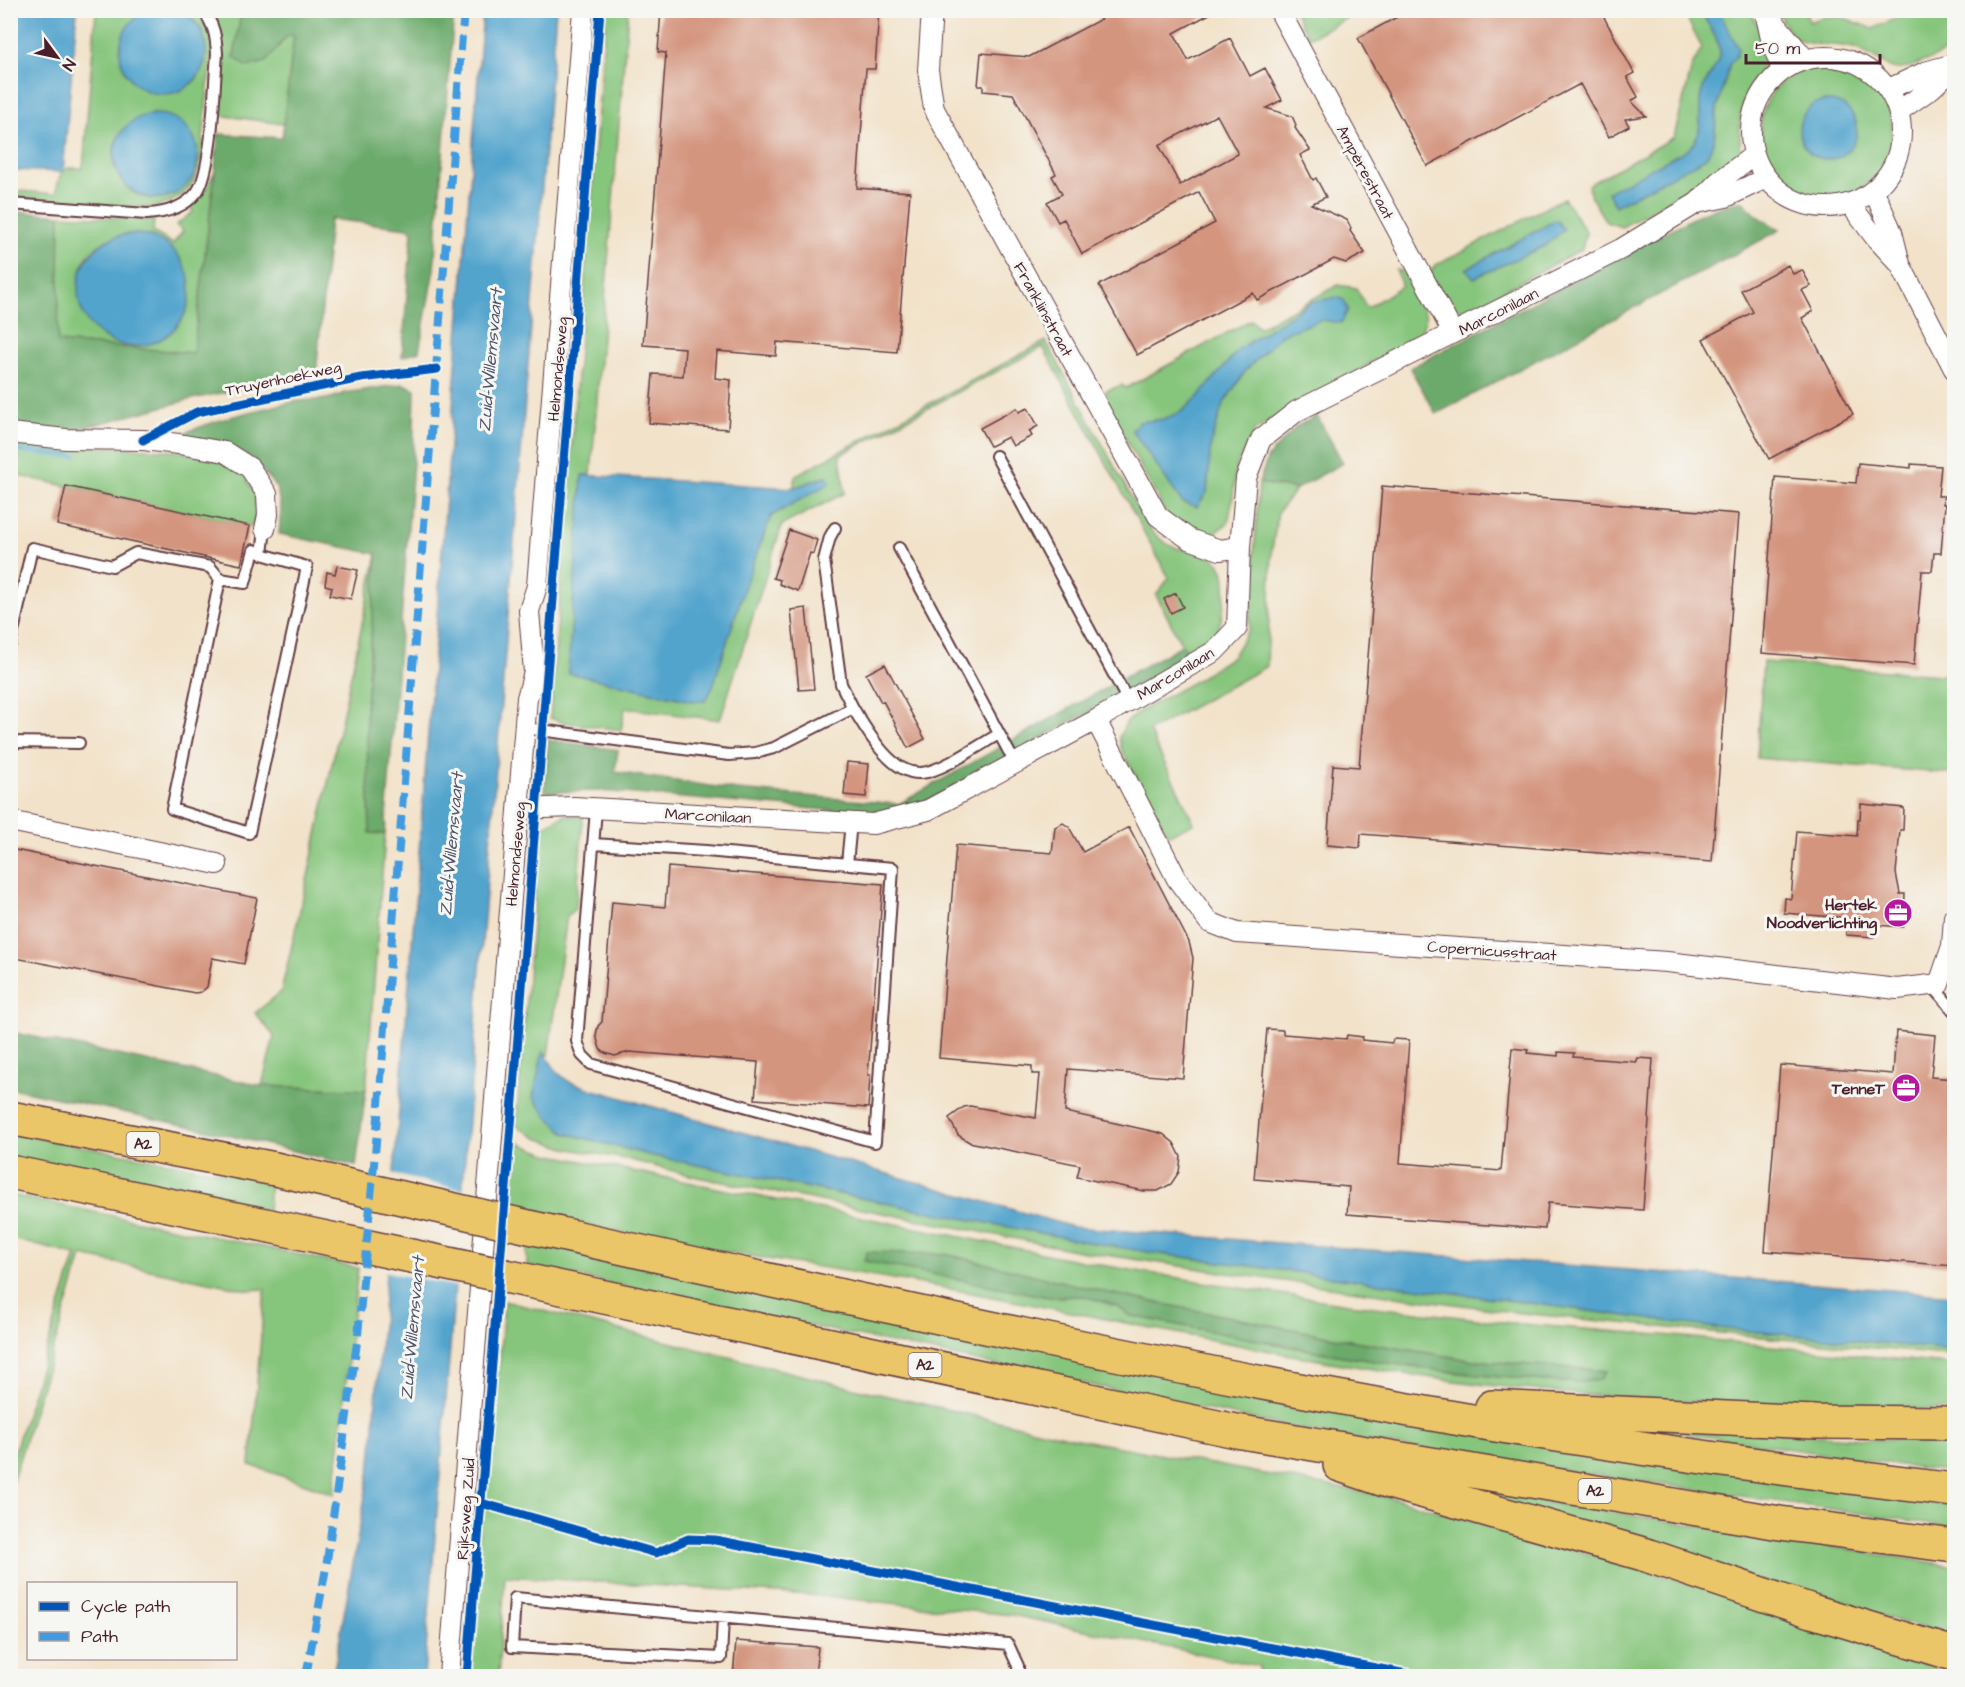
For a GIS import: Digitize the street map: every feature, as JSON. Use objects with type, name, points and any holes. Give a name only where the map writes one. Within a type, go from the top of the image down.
[{"type":"highway","name":"A2","points":[[10,1118],[275,1169],[529,1227],[1020,1334],[1164,1363],[1479,1422],[1785,1470],[1954,1490]]},
{"type":"highway","name":"A2","points":[[10,1172],[1236,1431],[1780,1523],[1954,1546]]},
{"type":"highway","name":"A2","points":[[1379,1404],[1543,1408],[1815,1422],[1954,1423]]},
{"type":"highway","name":"A2","points":[[1236,1431],[1393,1482],[1643,1554],[1812,1611],[1954,1654]]},
{"type":"street","name":"Helmondseweg","points":[[477,1340],[527,698],[534,672],[529,611],[537,586],[583,10]]},
{"type":"street","name":"Franklinstraat","points":[[932,10],[928,70],[934,109],[1158,516],[1189,539],[1220,550],[1240,547]]},
{"type":"street","name":"Ampèrestraat","points":[[1279,10],[1453,333]]},
{"type":"street","points":[[1765,12],[1805,59]]},
{"type":"street","points":[[1765,12],[1772,43],[1782,70]]},
{"type":"street","points":[[1823,56],[1842,58],[1860,64],[1876,75],[1889,89],[1899,111],[1902,128],[1901,146],[1891,170],[1874,190],[1850,204],[1832,207],[1813,206],[1795,201],[1779,191],[1766,178],[1754,155],[1751,132],[1755,108],[1765,87],[1782,70],[1805,59],[1823,56]]},
{"type":"street","points":[[1889,89],[1925,72],[1954,66]]},
{"type":"street","points":[[1899,111],[1932,88],[1954,66]]},
{"type":"street","name":"Marconilaan","points":[[518,809],[596,808],[873,824],[928,810],[1015,764],[1215,651],[1237,628],[1240,547],[1246,478],[1261,439],[1297,411],[1621,249],[1697,203],[1718,182],[1754,155]]},
{"type":"street","name":"Marconilaan","points":[[1697,203],[1726,196],[1766,178]]},
{"type":"street","points":[[1874,190],[1892,232],[1900,264],[1954,369]]},
{"type":"street","points":[[1850,204],[1874,237],[1900,264]]},
{"type":"street","points":[[10,433],[66,439],[143,440],[225,452],[250,468],[267,494],[268,515],[265,529]]},
{"type":"street","name":"Copernicusstraat","points":[[1096,720],[1177,879],[1209,922],[1237,933],[1667,962],[1897,989],[1932,985]]},
{"type":"street","points":[[10,821],[217,864]]},
{"type":"street","points":[[1932,985],[1939,984],[1953,947],[1954,917]]},
{"type":"street","name":"Rijksweg Zuid","points":[[449,1677],[477,1340]]},
{"type":"lane","points":[[10,204],[156,214],[165,213],[183,204],[197,191],[207,168],[217,54],[216,36],[211,21],[203,10]]},
{"type":"lane","points":[[996,456],[1128,701]]},
{"type":"lane","points":[[835,528],[830,537],[824,560],[841,684],[877,746],[896,764],[920,773],[945,764],[999,734]]},
{"type":"lane","points":[[262,554],[265,529]]},
{"type":"lane","points":[[10,645],[32,548],[112,566],[135,553],[210,567],[219,579],[245,583],[254,550],[307,567],[249,833],[172,809],[219,579]]},
{"type":"lane","points":[[899,548],[1015,764]]},
{"type":"lane","points":[[525,728],[729,755],[754,753],[774,748],[854,708]]},
{"type":"lane","points":[[10,742],[79,743]]},
{"type":"lane","points":[[593,844],[706,851],[893,868],[875,1142],[591,1064],[582,1055],[577,1041],[593,844],[596,808]]},
{"type":"lane","points":[[847,864],[851,822]]},
{"type":"lane","points":[[1932,985],[1954,1011]]},
{"type":"lane","points":[[723,1618],[721,1658],[512,1647],[515,1598],[1008,1644],[1018,1666],[1018,1677]]},
{"type":"green space","points":[[96,11],[147,11],[141,13],[143,89],[157,92],[185,87],[197,78],[201,71],[206,48],[203,33],[193,19],[179,11],[198,11],[211,35],[212,46],[201,161],[189,188],[168,203],[149,208],[11,198],[10,190],[56,194],[62,173],[68,168],[83,168]],"holes":[[[152,114],[165,115],[181,122],[198,161],[190,179],[178,192],[166,197],[148,198],[133,192],[121,181],[115,166],[114,151],[119,136],[132,123]]]},
{"type":"green space","points":[[211,11],[245,11],[240,19],[277,46],[287,36],[294,34],[284,124],[219,115],[222,47],[217,22]]},
{"type":"green space","points":[[245,11],[454,11],[434,269],[419,351],[402,357],[412,232],[408,228],[330,219],[316,376],[192,399],[68,432],[11,425],[11,211],[60,215],[58,342],[193,353],[218,134],[282,138],[294,35],[287,36],[266,62],[247,67],[234,57],[240,19]]},
{"type":"green space","points":[[606,11],[628,11],[591,475],[583,475],[568,673],[692,701],[705,701],[712,689],[746,582],[771,516],[830,483],[826,476],[793,488],[796,475],[1046,341],[1146,524],[1167,544],[1207,555],[1219,563],[1224,575],[1224,603],[1217,634],[1209,644],[1191,656],[1182,645],[1156,595],[1169,578],[1043,347],[840,455],[845,493],[782,525],[720,720],[625,708],[621,730],[562,722],[550,718]]},
{"type":"green space","points":[[1294,11],[1360,11],[1309,38]]},
{"type":"green space","points":[[1683,11],[1700,11],[1714,34],[1719,48],[1718,60],[1704,86],[1700,99],[1698,133],[1690,148],[1609,192],[1615,206],[1714,141],[1717,108],[1730,63],[1736,57],[1738,48],[1719,11],[1749,11],[1767,42],[1769,52],[1767,60],[1745,98],[1740,124],[1741,152],[1691,188],[1622,227],[1606,222],[1591,197],[1588,185],[1674,137],[1692,66],[1702,48]]},
{"type":"green space","points":[[1778,11],[1804,11],[1810,22],[1826,17],[1842,18],[1873,29],[1911,11],[1954,11],[1954,48],[1911,67],[1894,68],[1854,48],[1800,41],[1791,36]]},
{"type":"green space","points":[[1833,65],[1853,71],[1878,90],[1890,112],[1892,136],[1885,160],[1871,180],[1851,194],[1827,198],[1800,192],[1779,178],[1770,165],[1761,134],[1765,106],[1772,93],[1782,82],[1795,73],[1811,67]]},
{"type":"green space","points":[[215,171],[194,353],[57,342],[60,215],[154,220],[153,232],[173,244],[183,231],[176,225],[193,212],[189,205],[203,194]],"holes":[[[125,234],[139,234],[158,239],[165,246],[190,292],[186,310],[178,324],[166,335],[153,342],[138,345],[122,344],[106,338],[92,327],[82,272],[82,267],[93,250],[112,238]]]},
{"type":"green space","points":[[1564,198],[1586,232],[1582,249],[1462,313],[1446,306],[1429,273],[1436,265]],"holes":[[[1564,229],[1544,246],[1474,278]]]},
{"type":"green space","points":[[1741,200],[1756,215],[1780,230],[1436,414],[1410,368],[1702,213]]},
{"type":"green space","points":[[1396,270],[1403,271],[1426,316],[1422,331],[1404,344],[1255,430],[1236,466],[1228,523],[1214,533],[1201,534],[1170,521],[1102,396],[1106,391],[1122,385],[1126,388],[1251,320],[1259,328],[1338,285],[1356,288],[1367,308],[1402,286]],"holes":[[[1311,302],[1322,319],[1282,334],[1246,370],[1223,404],[1211,442],[1207,492],[1140,422],[1164,419],[1181,412],[1198,397],[1240,348]]]},
{"type":"green space","points":[[403,384],[415,389],[413,462],[385,834],[370,833],[366,705],[377,554],[279,534],[281,509],[277,489],[255,460],[227,445],[180,435],[264,408]]},
{"type":"green space","points":[[1317,416],[1343,463],[1296,489],[1259,483],[1268,457],[1297,426]]},
{"type":"green space","points":[[10,441],[178,451],[223,461],[245,476],[255,496],[256,513],[253,527],[11,474]]},
{"type":"green space","points":[[1259,483],[1296,489],[1278,512],[1272,550],[1267,666],[1149,731],[1194,823],[1168,835],[1121,749],[1119,737],[1126,723],[1137,713],[1195,681],[1233,656],[1249,629]]},
{"type":"green space","points":[[377,554],[366,705],[371,833],[385,834],[366,1090],[262,1086],[274,1036],[255,1013],[281,992]]},
{"type":"green space","points":[[1182,645],[1191,656],[931,799],[887,815],[600,791],[544,792],[548,740],[618,750],[615,772],[737,790],[899,804]]},
{"type":"green space","points":[[1763,662],[1954,676],[1954,774],[1757,758]]},
{"type":"green space","points":[[565,815],[583,817],[576,908],[567,916],[548,1056],[544,1052],[565,1133],[649,1155],[815,1189],[1161,1254],[1717,1328],[1954,1350],[1954,1356],[1521,1313],[1079,1251],[697,1177],[626,1159],[565,1148],[537,1138],[516,1125],[540,828]]},
{"type":"green space","points":[[11,1032],[262,1086],[366,1090],[356,1166],[211,1131],[11,1088]]},
{"type":"green space","points":[[10,1133],[270,1181],[268,1211],[11,1161]]},
{"type":"green space","points":[[516,1142],[547,1154],[1101,1265],[1233,1287],[1348,1304],[1520,1324],[1674,1336],[1954,1365],[1954,1410],[1735,1404],[1625,1398],[1440,1379],[1292,1355],[922,1284],[688,1245],[511,1208]],"holes":[[[945,1254],[1122,1296],[1354,1341],[1471,1360],[1606,1371],[1600,1380],[1559,1382],[1400,1365],[1131,1316],[1117,1306],[1084,1296],[1049,1297],[864,1260]]]},
{"type":"green space","points":[[11,1195],[358,1268],[334,1494],[250,1465],[265,1289],[248,1290],[82,1256],[11,1486],[11,1463],[76,1255],[11,1239]]},
{"type":"green space","points":[[527,1241],[1954,1506],[1954,1527],[1342,1438],[527,1266]]},
{"type":"green space","points":[[867,1252],[945,1254],[1122,1296],[1354,1341],[1471,1360],[1606,1371],[1600,1380],[1559,1382],[1446,1371],[1355,1358],[1131,1316],[1117,1306],[1084,1296],[1049,1297],[864,1261]]},
{"type":"green space","points":[[504,1301],[849,1387],[1077,1439],[1394,1498],[1804,1616],[1954,1676],[1259,1676],[1259,1666],[1012,1615],[809,1595],[505,1576],[498,1676],[468,1676],[481,1503],[500,1355]]},
{"type":"green space","points":[[1574,1417],[1862,1439],[1954,1440],[1954,1473]]},
{"type":"green space","points":[[1425,1483],[1954,1566],[1954,1636],[1939,1633]]},
{"type":"water","points":[[163,8],[187,15],[199,27],[206,51],[199,75],[187,87],[163,94],[139,87],[127,75],[120,51],[127,27],[139,15]]},
{"type":"water","points":[[11,10],[77,11],[63,172],[11,170]]},
{"type":"water","name":"Zuid-Willemsvaart","points":[[483,11],[556,11],[424,1676],[333,1676],[371,1463]]},
{"type":"water","points":[[1700,11],[1719,11],[1738,48],[1736,57],[1730,63],[1717,108],[1714,141],[1706,158],[1615,206],[1608,192],[1690,148],[1695,140],[1700,126],[1702,91],[1716,65],[1719,54],[1716,39]]},
{"type":"water","points":[[1828,101],[1839,103],[1852,114],[1857,130],[1855,141],[1844,154],[1828,159],[1817,157],[1804,146],[1799,130],[1801,119],[1812,106]]},
{"type":"water","points":[[156,114],[172,117],[186,126],[195,140],[198,156],[195,172],[186,186],[172,195],[156,198],[140,195],[126,186],[117,172],[114,156],[117,140],[126,126],[140,117]]},
{"type":"water","points":[[1556,220],[1564,230],[1544,246],[1474,278],[1466,269]]},
{"type":"water","points":[[134,234],[155,238],[174,250],[186,269],[190,290],[186,311],[174,330],[155,342],[134,346],[113,342],[94,330],[82,311],[78,290],[82,269],[94,250],[113,238]]},
{"type":"water","points":[[1337,297],[1344,300],[1348,310],[1341,323],[1321,320],[1282,334],[1246,370],[1223,404],[1211,442],[1207,492],[1197,507],[1182,502],[1132,430],[1140,422],[1164,419],[1181,412],[1198,397],[1240,348],[1311,302]]},
{"type":"water","points":[[582,475],[793,488],[827,476],[830,483],[771,516],[746,582],[712,689],[705,701],[692,701],[568,673]]},
{"type":"water","points":[[543,1051],[557,1072],[568,1081],[591,1089],[1073,1227],[1954,1295],[1954,1350],[1717,1328],[1161,1254],[941,1214],[649,1155],[565,1133],[547,1116],[533,1097]]},
{"type":"pier","points":[[391,1174],[467,1191],[459,1287],[383,1271]]},
{"type":"building","points":[[661,10],[879,10],[875,69],[866,69],[857,188],[910,192],[897,352],[777,342],[776,356],[717,351],[715,378],[731,380],[728,429],[649,423],[653,374],[683,376],[685,348],[643,345],[666,53],[658,52]]},
{"type":"building","points":[[1105,10],[1217,10],[1174,33],[1188,60],[1230,38],[1250,76],[1265,68],[1282,100],[1266,108],[1292,116],[1295,128],[1310,150],[1300,155],[1313,180],[1316,178],[1326,197],[1311,204],[1347,220],[1350,231],[1365,253],[1346,263],[1334,259],[1257,300],[1253,293],[1137,355],[1099,285],[1215,223],[1199,192],[1082,254],[1064,219],[1058,222],[1047,202],[1062,194],[1052,176],[1056,174],[1013,94],[983,91],[983,86],[978,86],[981,53],[1029,57],[1107,16]],"holes":[[[1217,115],[1238,154],[1180,185],[1159,145]]]},
{"type":"building","points":[[1410,10],[1600,10],[1634,73],[1627,77],[1638,97],[1631,101],[1646,116],[1625,119],[1629,126],[1609,137],[1580,84],[1427,166],[1358,38]]},
{"type":"building","points":[[1788,265],[1793,274],[1802,270],[1811,286],[1802,290],[1813,311],[1802,318],[1853,414],[1769,459],[1703,339],[1753,312],[1741,290]]},
{"type":"building","points":[[1017,408],[1019,412],[1028,408],[1038,426],[1029,431],[1032,436],[1013,446],[1008,437],[990,446],[980,428]]},
{"type":"building","points":[[1858,463],[1911,468],[1911,464],[1941,466],[1938,496],[1944,496],[1943,504],[1945,504],[1941,553],[1934,553],[1932,571],[1922,571],[1914,665],[1762,653],[1775,477],[1856,483]]},
{"type":"building","points":[[66,486],[250,526],[241,565],[57,525]]},
{"type":"building","points":[[1382,486],[1739,514],[1712,862],[1361,834],[1360,848],[1327,845],[1333,765],[1359,767]]},
{"type":"building","points":[[789,530],[817,540],[813,554],[810,553],[798,591],[779,584],[780,580],[773,578]]},
{"type":"building","points":[[337,566],[358,570],[351,599],[330,595],[332,587],[325,585],[327,572],[335,574]]},
{"type":"building","points":[[1176,593],[1183,607],[1171,613],[1164,599]]},
{"type":"building","points":[[806,608],[814,689],[799,690],[791,610]]},
{"type":"building","points":[[885,664],[925,739],[908,748],[866,674]]},
{"type":"building","points":[[847,762],[869,764],[866,797],[844,795]]},
{"type":"building","points":[[1861,804],[1904,808],[1896,873],[1900,894],[1905,894],[1903,927],[1875,925],[1874,937],[1846,935],[1847,918],[1784,913],[1785,898],[1791,899],[1797,831],[1857,836]]},
{"type":"building","points":[[1063,823],[1069,827],[1083,852],[1129,827],[1189,942],[1193,958],[1183,1078],[1068,1069],[1065,1112],[1156,1132],[1163,1134],[1174,1143],[1181,1157],[1179,1172],[1171,1184],[1158,1191],[1144,1191],[1077,1177],[1080,1165],[969,1142],[958,1135],[949,1118],[964,1107],[970,1106],[1036,1118],[1040,1074],[1032,1074],[1032,1066],[939,1058],[956,845],[1052,853],[1055,827]]},
{"type":"building","points":[[10,849],[257,898],[244,964],[212,958],[207,987],[195,993],[10,957]]},
{"type":"building","points":[[668,867],[883,884],[868,1075],[870,1075],[868,1108],[755,1099],[758,1062],[629,1052],[615,1056],[600,1049],[596,1035],[598,1026],[602,1022],[612,902],[665,907]]},
{"type":"building","points":[[1267,1029],[1283,1030],[1283,1034],[1346,1039],[1347,1035],[1363,1037],[1362,1040],[1392,1043],[1393,1039],[1409,1040],[1400,1163],[1501,1171],[1512,1048],[1528,1050],[1527,1053],[1558,1056],[1558,1052],[1574,1053],[1573,1057],[1637,1062],[1637,1058],[1653,1059],[1643,1210],[1548,1203],[1545,1229],[1432,1221],[1347,1214],[1349,1187],[1254,1179]]},
{"type":"building","points":[[1896,1031],[1935,1035],[1931,1077],[1954,1079],[1954,1266],[1765,1251],[1780,1065],[1893,1074]]},
{"type":"building","points":[[736,1641],[818,1647],[815,1677],[733,1677]]},
{"type":"waterway","points":[[10,450],[75,456]]},
{"type":"marked path","points":[[306,1676],[326,1568],[358,1335],[376,1143],[464,10]]},
{"type":"cycle path","points":[[467,1676],[600,10]]},
{"type":"cycle path","name":"Truyenhoekweg","points":[[143,440],[197,412],[361,378],[437,369]]},
{"type":"cycle path","points":[[481,1503],[656,1553],[688,1539],[715,1540],[1417,1676]]},
{"type":"place","name":"Hertek Noodverlichting","points":[[1898,913]]},
{"type":"place","name":"TenneT","points":[[1906,1088]]}]
